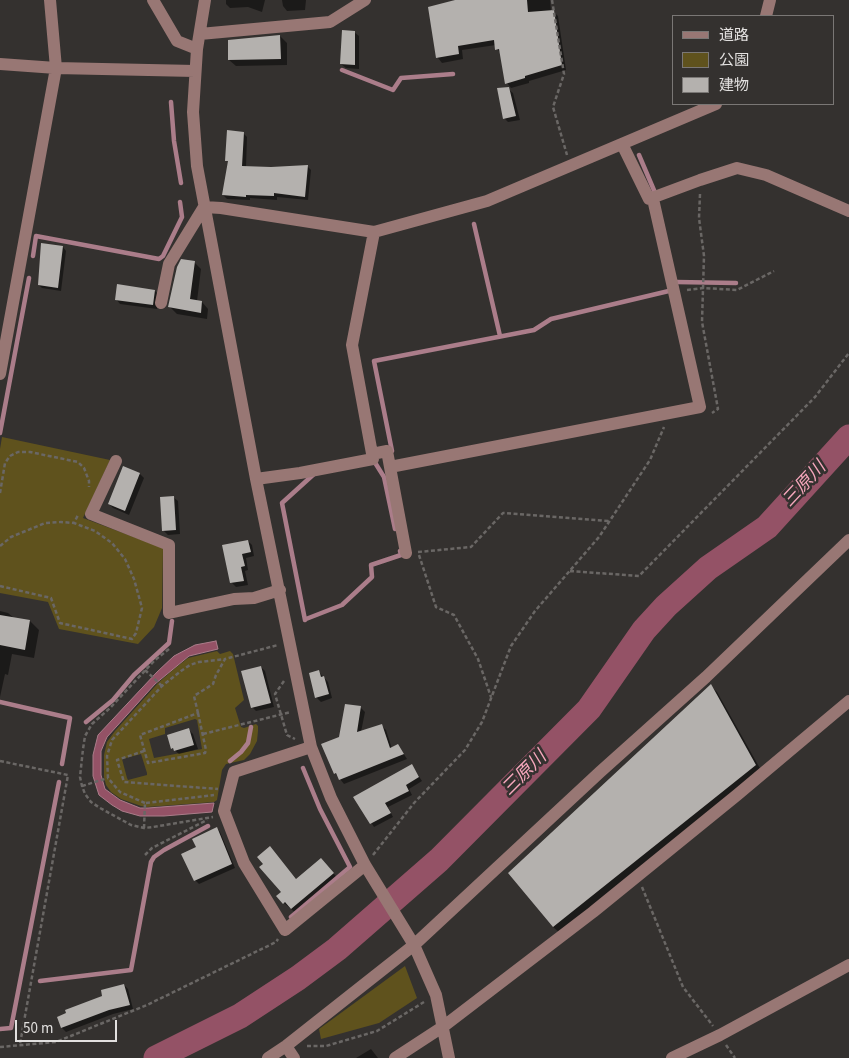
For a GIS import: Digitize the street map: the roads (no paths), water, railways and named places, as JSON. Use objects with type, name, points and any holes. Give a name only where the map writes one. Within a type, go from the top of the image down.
[{"type":"street","points":[[0,374],[56,68],[50,0]]},
{"type":"street","points":[[153,0],[178,42],[197,49]]},
{"type":"street","points":[[205,0],[195,71],[193,112],[196,157],[256,479],[291,642],[311,748],[331,798],[368,869],[414,946],[436,995],[444,1026],[449,1058]]},
{"type":"street","points":[[200,34],[330,22],[365,0]]},
{"type":"street","points":[[766,15],[770,0]]},
{"type":"street","points":[[0,64],[56,68],[195,71]]},
{"type":"street","points":[[204,207],[374,232],[487,201],[714,105]]},
{"type":"street","points":[[622,144],[649,200],[737,168],[766,175],[849,211]]},
{"type":"street","points":[[390,467],[700,407],[653,199]]},
{"type":"street","points":[[161,304],[169,264],[204,207]]},
{"type":"street","points":[[256,479],[373,460],[352,345],[374,232]]},
{"type":"street","points":[[372,454],[387,451],[412,552]]},
{"type":"street","points":[[116,461],[91,514],[169,545],[169,614],[234,599],[254,598],[280,590]]},
{"type":"street","points":[[268,1058],[414,946],[600,772],[706,677],[849,540]]},
{"type":"street","points":[[395,1058],[444,1026],[593,912],[849,701]]},
{"type":"street","points":[[311,748],[234,772],[224,811],[244,863],[285,930],[368,869]]},
{"type":"street","points":[[672,1058],[720,1035],[849,965]]},
{"type":"street","points":[[286,1046],[294,1058]]},
{"type":"waterway","points":[[342,70],[393,90],[401,78],[453,74]]},
{"type":"waterway","points":[[171,102],[174,141],[181,183]]},
{"type":"waterway","points":[[639,155],[656,195]]},
{"type":"waterway","points":[[33,256],[36,236],[159,259],[163,256],[182,217],[180,202]]},
{"type":"waterway","points":[[474,224],[500,336]]},
{"type":"waterway","points":[[0,433],[29,278]]},
{"type":"waterway","points":[[676,282],[736,283]]},
{"type":"waterway","points":[[392,451],[374,361],[534,330],[551,319],[673,290]]},
{"type":"waterway","name":"三原川","points":[[156,1058],[240,1016],[298,978],[337,949],[439,860],[589,709],[644,630],[666,606],[708,568],[767,527],[849,437]]},
{"type":"waterway","points":[[374,461],[384,477],[395,529]]},
{"type":"waterway","points":[[305,620],[282,503],[314,474]]},
{"type":"waterway","points":[[306,619],[342,605],[372,577],[371,565],[401,555],[400,551]]},
{"type":"waterway","points":[[86,722],[113,700],[134,675],[169,643],[172,621]]},
{"type":"waterway","points":[[0,702],[70,718],[62,764]]},
{"type":"waterway","points":[[230,761],[248,743],[251,727]]},
{"type":"waterway","points":[[291,917],[350,867],[320,809],[303,768]]},
{"type":"waterway","points":[[0,1029],[11,1028],[59,782]]},
{"type":"waterway","points":[[40,981],[131,970],[151,862],[154,857],[164,850],[208,826]]}]
